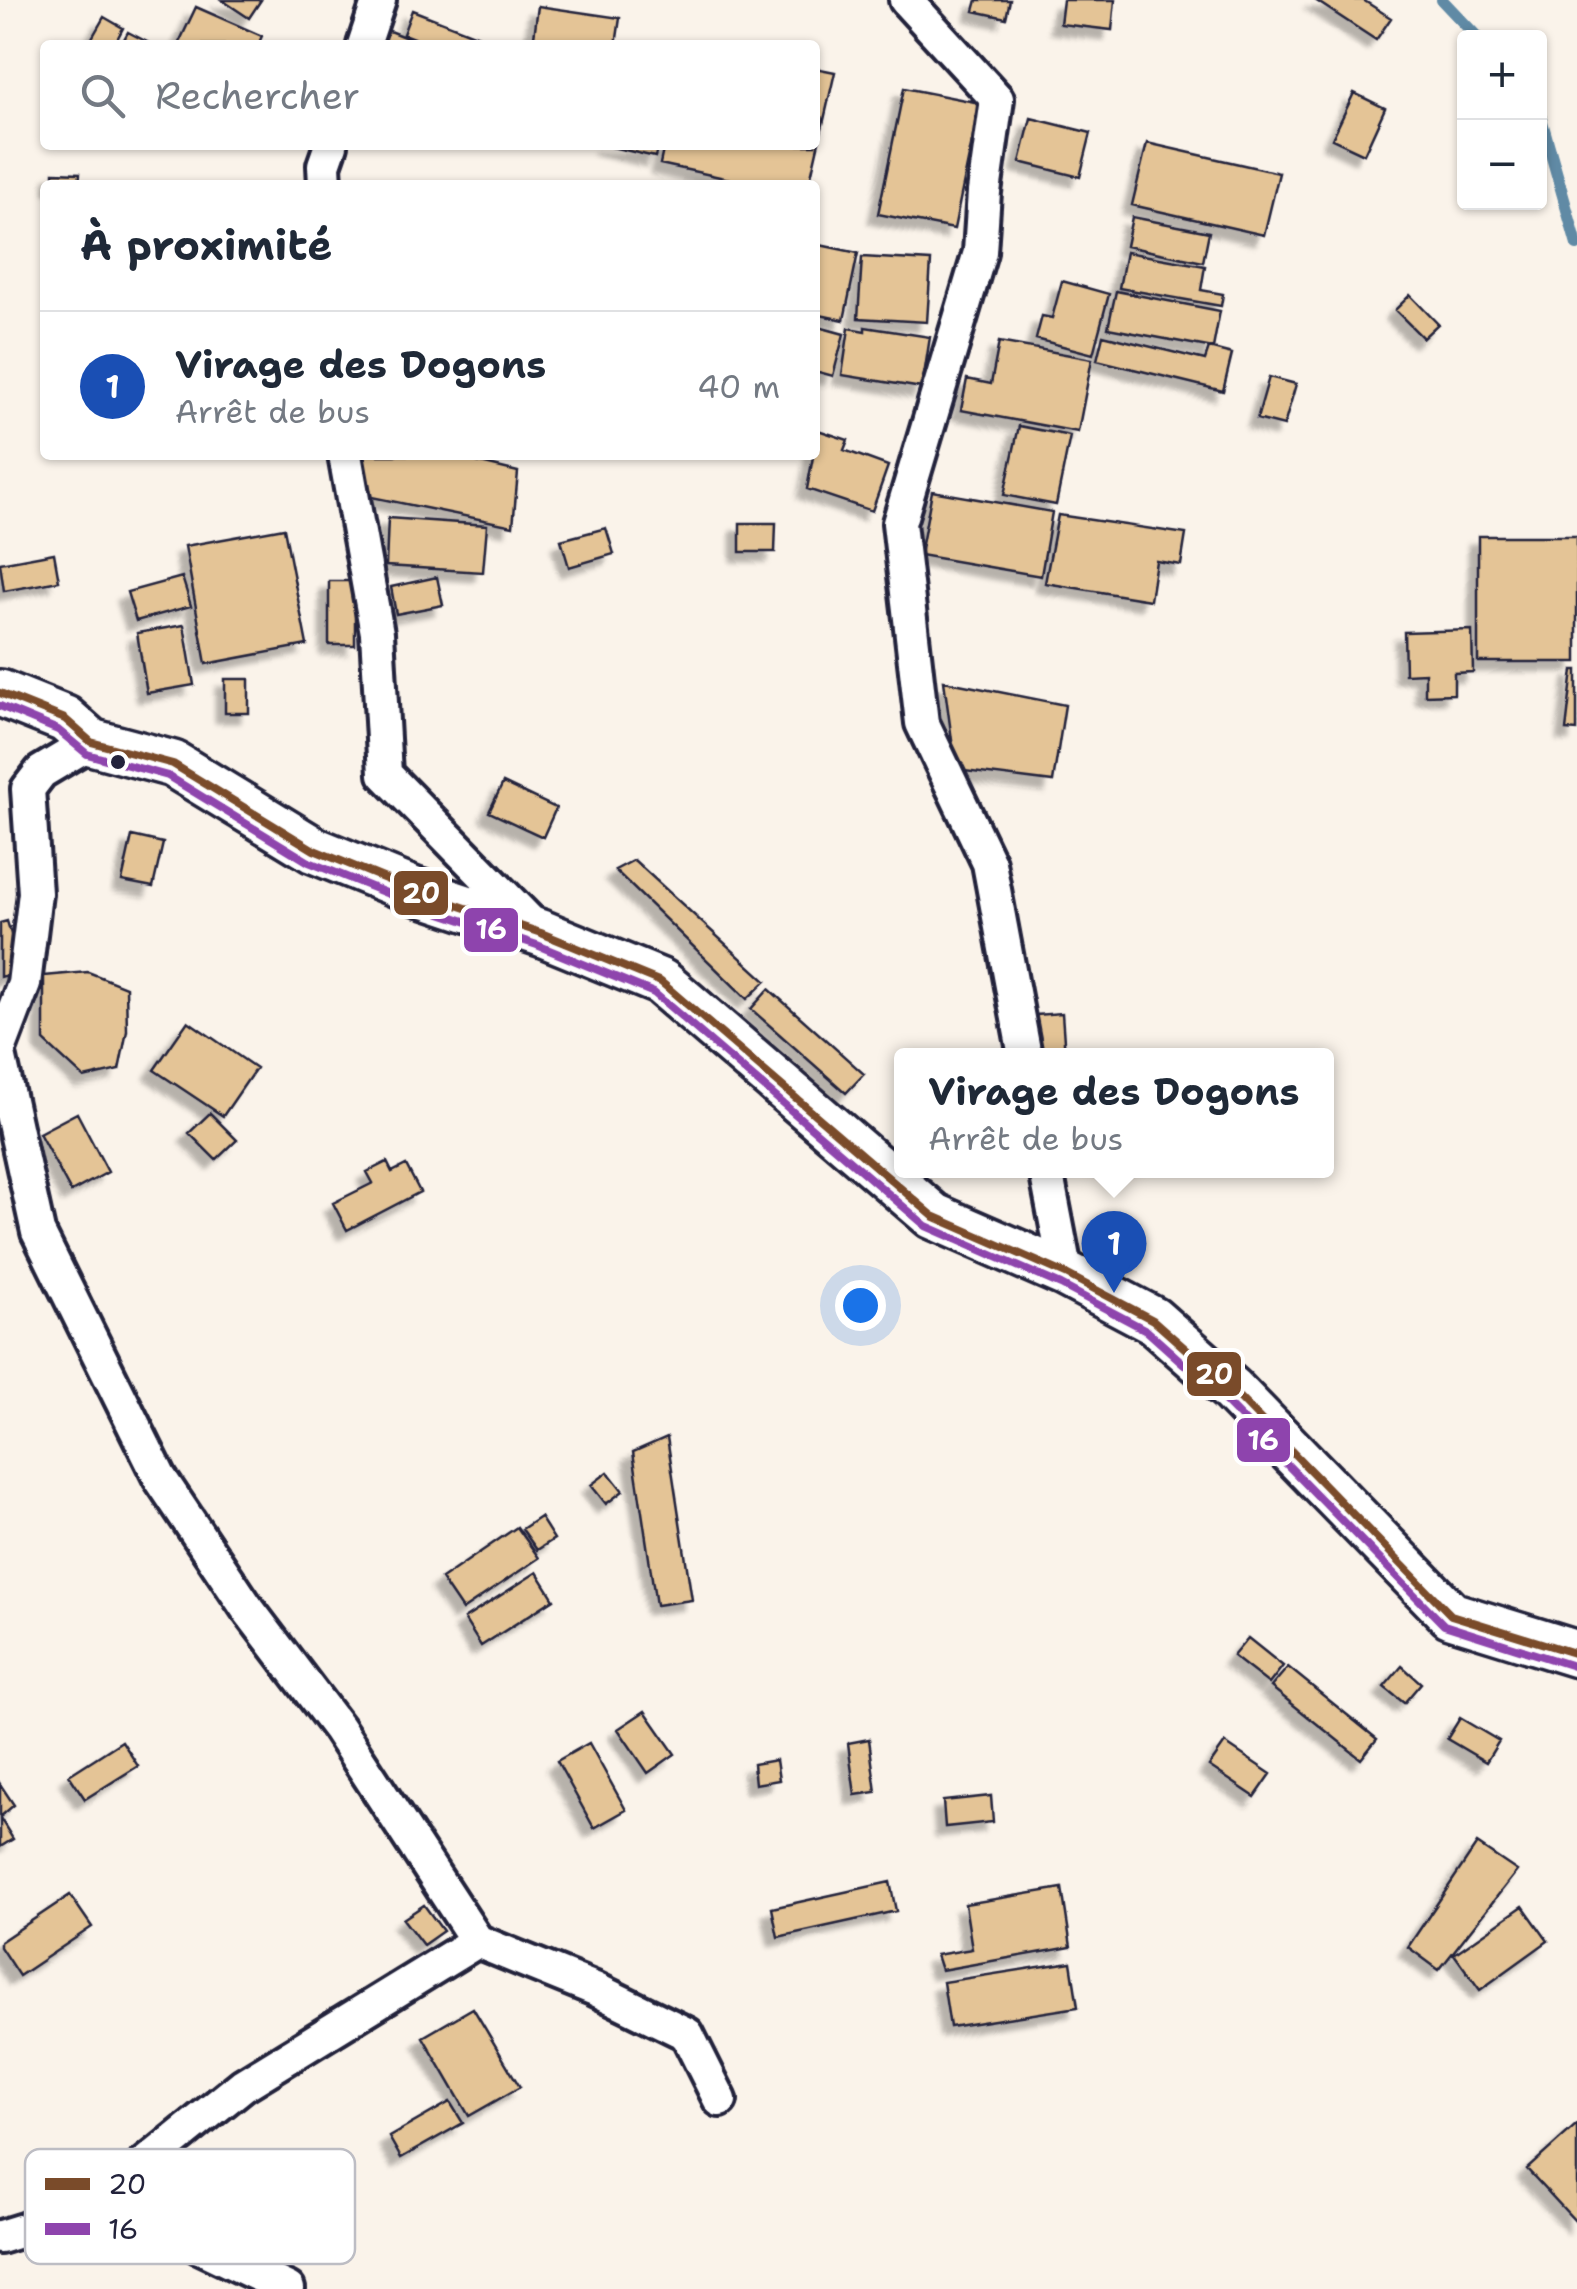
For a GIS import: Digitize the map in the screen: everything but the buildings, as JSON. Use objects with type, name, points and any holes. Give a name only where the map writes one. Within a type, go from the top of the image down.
[{"type":"street","points":[[366,40],[379,0]]},
{"type":"street","points":[[906,0],[997,98],[980,252],[899,523],[922,723],[989,863],[1023,1048]]},
{"type":"street","points":[[325,180],[329,150]]},
{"type":"street","points":[[347,460],[377,633],[384,774],[541,933]]},
{"type":"street","points":[[0,693],[65,718],[91,742],[172,764],[314,850],[415,892],[541,933],[661,982],[933,1216],[1066,1274],[1152,1320],[1231,1389],[1451,1615],[1577,1654]]},
{"type":"street","points":[[0,1047],[24,984],[35,894],[28,790],[41,772],[91,742]]},
{"type":"street","points":[[0,1059],[38,1232],[160,1478],[247,1608],[338,1728],[477,1941],[595,1989],[687,2034],[720,2100]]},
{"type":"street","points":[[1048,1178],[1066,1274]]},
{"type":"street","points":[[164,2149],[244,2085],[477,1941]]},
{"type":"street","points":[[0,2236],[25,2229]]},
{"type":"street","points":[[237,2264],[288,2289]]},
{"type":"waterway","points":[[1442,0],[1470,30]]},
{"type":"waterway","points":[[1541,120],[1577,245]]},
{"type":"transit line","name":"20","points":[[0,693],[65,719],[91,742],[173,764],[314,850],[415,891],[541,933],[661,982],[933,1216],[1066,1274],[1153,1320],[1231,1389],[1451,1615],[1577,1654]]},
{"type":"transit line","name":"16","points":[[0,706],[58,730],[87,754],[168,776],[309,862],[411,903],[537,945],[654,993],[926,1226],[1061,1285],[1146,1330],[1222,1398],[1444,1625],[1573,1666]]},
{"type":"place","name":"Virage des Dogons","points":[[1114,1293]]}]
